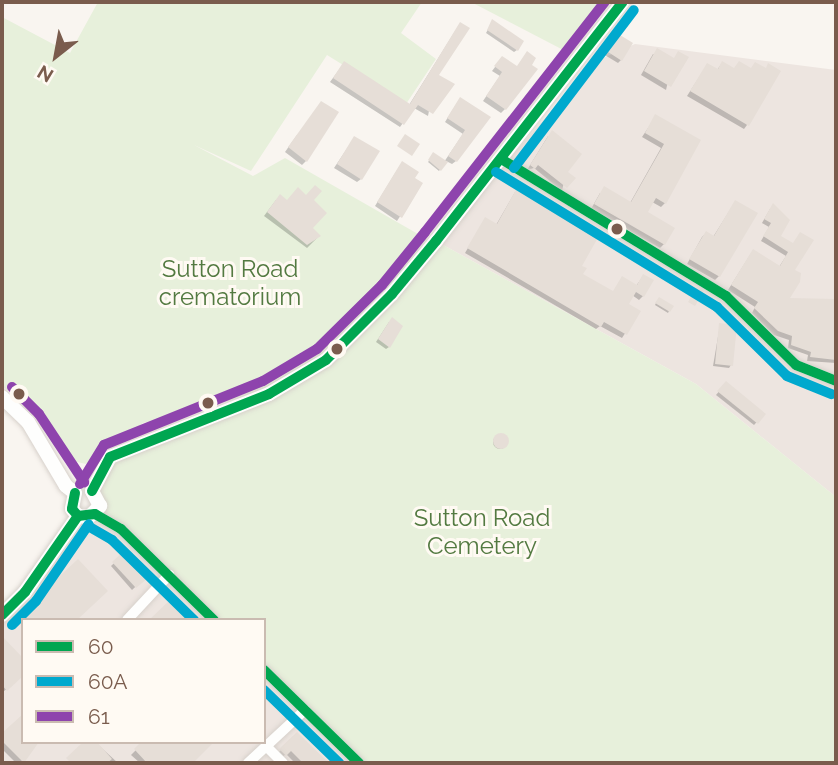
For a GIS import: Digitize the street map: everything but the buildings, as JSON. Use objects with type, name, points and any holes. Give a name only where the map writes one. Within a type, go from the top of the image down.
[{"type":"street","points":[[78,516],[72,509],[110,457],[269,394],[326,360],[393,294],[503,160],[623,2]]},
{"type":"street","points":[[503,160],[726,296],[796,365],[836,381]]},
{"type":"street","points":[[2,397],[28,422],[55,464],[100,506],[95,514]]},
{"type":"street","points":[[2,615],[24,592],[78,516],[95,514],[121,529],[212,618]]},
{"type":"street","points":[[129,618],[169,575]]},
{"type":"street","points":[[266,672],[359,763]]},
{"type":"street","points":[[249,763],[305,710]]},
{"type":"street","points":[[266,746],[283,763]]},
{"type":"shaded area","points":[[635,44],[836,70],[836,497],[696,384],[436,241],[596,61]]},
{"type":"shaded area","points":[[74,522],[115,525],[208,618],[21,618],[21,744],[266,744],[266,675],[356,763],[2,763],[2,627]]},
{"type":"green space","name":"Sutton Road crematorium","points":[[98,2],[422,2],[401,33],[436,59],[406,104],[327,55],[251,171],[194,145],[253,176],[285,158],[432,242],[321,355],[263,392],[143,423],[86,464],[64,459],[27,405],[2,386],[2,17],[70,53]]},
{"type":"green space","points":[[471,2],[606,2],[571,54]]},
{"type":"green space","name":"Sutton Road Cemetery","points":[[436,241],[696,384],[836,497],[836,763],[359,763],[266,672],[266,618],[212,618],[169,575],[95,514],[92,491],[110,457],[269,394],[326,360]]},
{"type":"transit line","name":"61","points":[[80,484],[104,445],[263,381],[317,349],[382,285],[605,2]]},
{"type":"transit line","name":"60","points":[[92,491],[110,457],[269,394],[326,360],[392,294],[436,241],[623,2]]},
{"type":"transit line","name":"60A","points":[[514,168],[634,10]]},
{"type":"transit line","name":"60","points":[[503,160],[726,296],[796,365],[836,381]]},
{"type":"transit line","name":"60A","points":[[496,172],[717,307],[787,376],[831,394]]},
{"type":"transit line","name":"61","points":[[12,387],[39,414],[84,482]]},
{"type":"transit line","name":"60","points":[[75,493],[72,509],[78,516],[95,514],[121,529],[212,618]]},
{"type":"transit line","name":"60","points":[[2,615],[25,592],[78,516]]},
{"type":"transit line","name":"60A","points":[[12,625],[36,601],[89,524]]},
{"type":"transit line","name":"60A","points":[[88,526],[112,540],[192,618]]},
{"type":"transit line","name":"60","points":[[266,672],[359,763]]},
{"type":"transit line","name":"60A","points":[[266,692],[339,763]]}]
